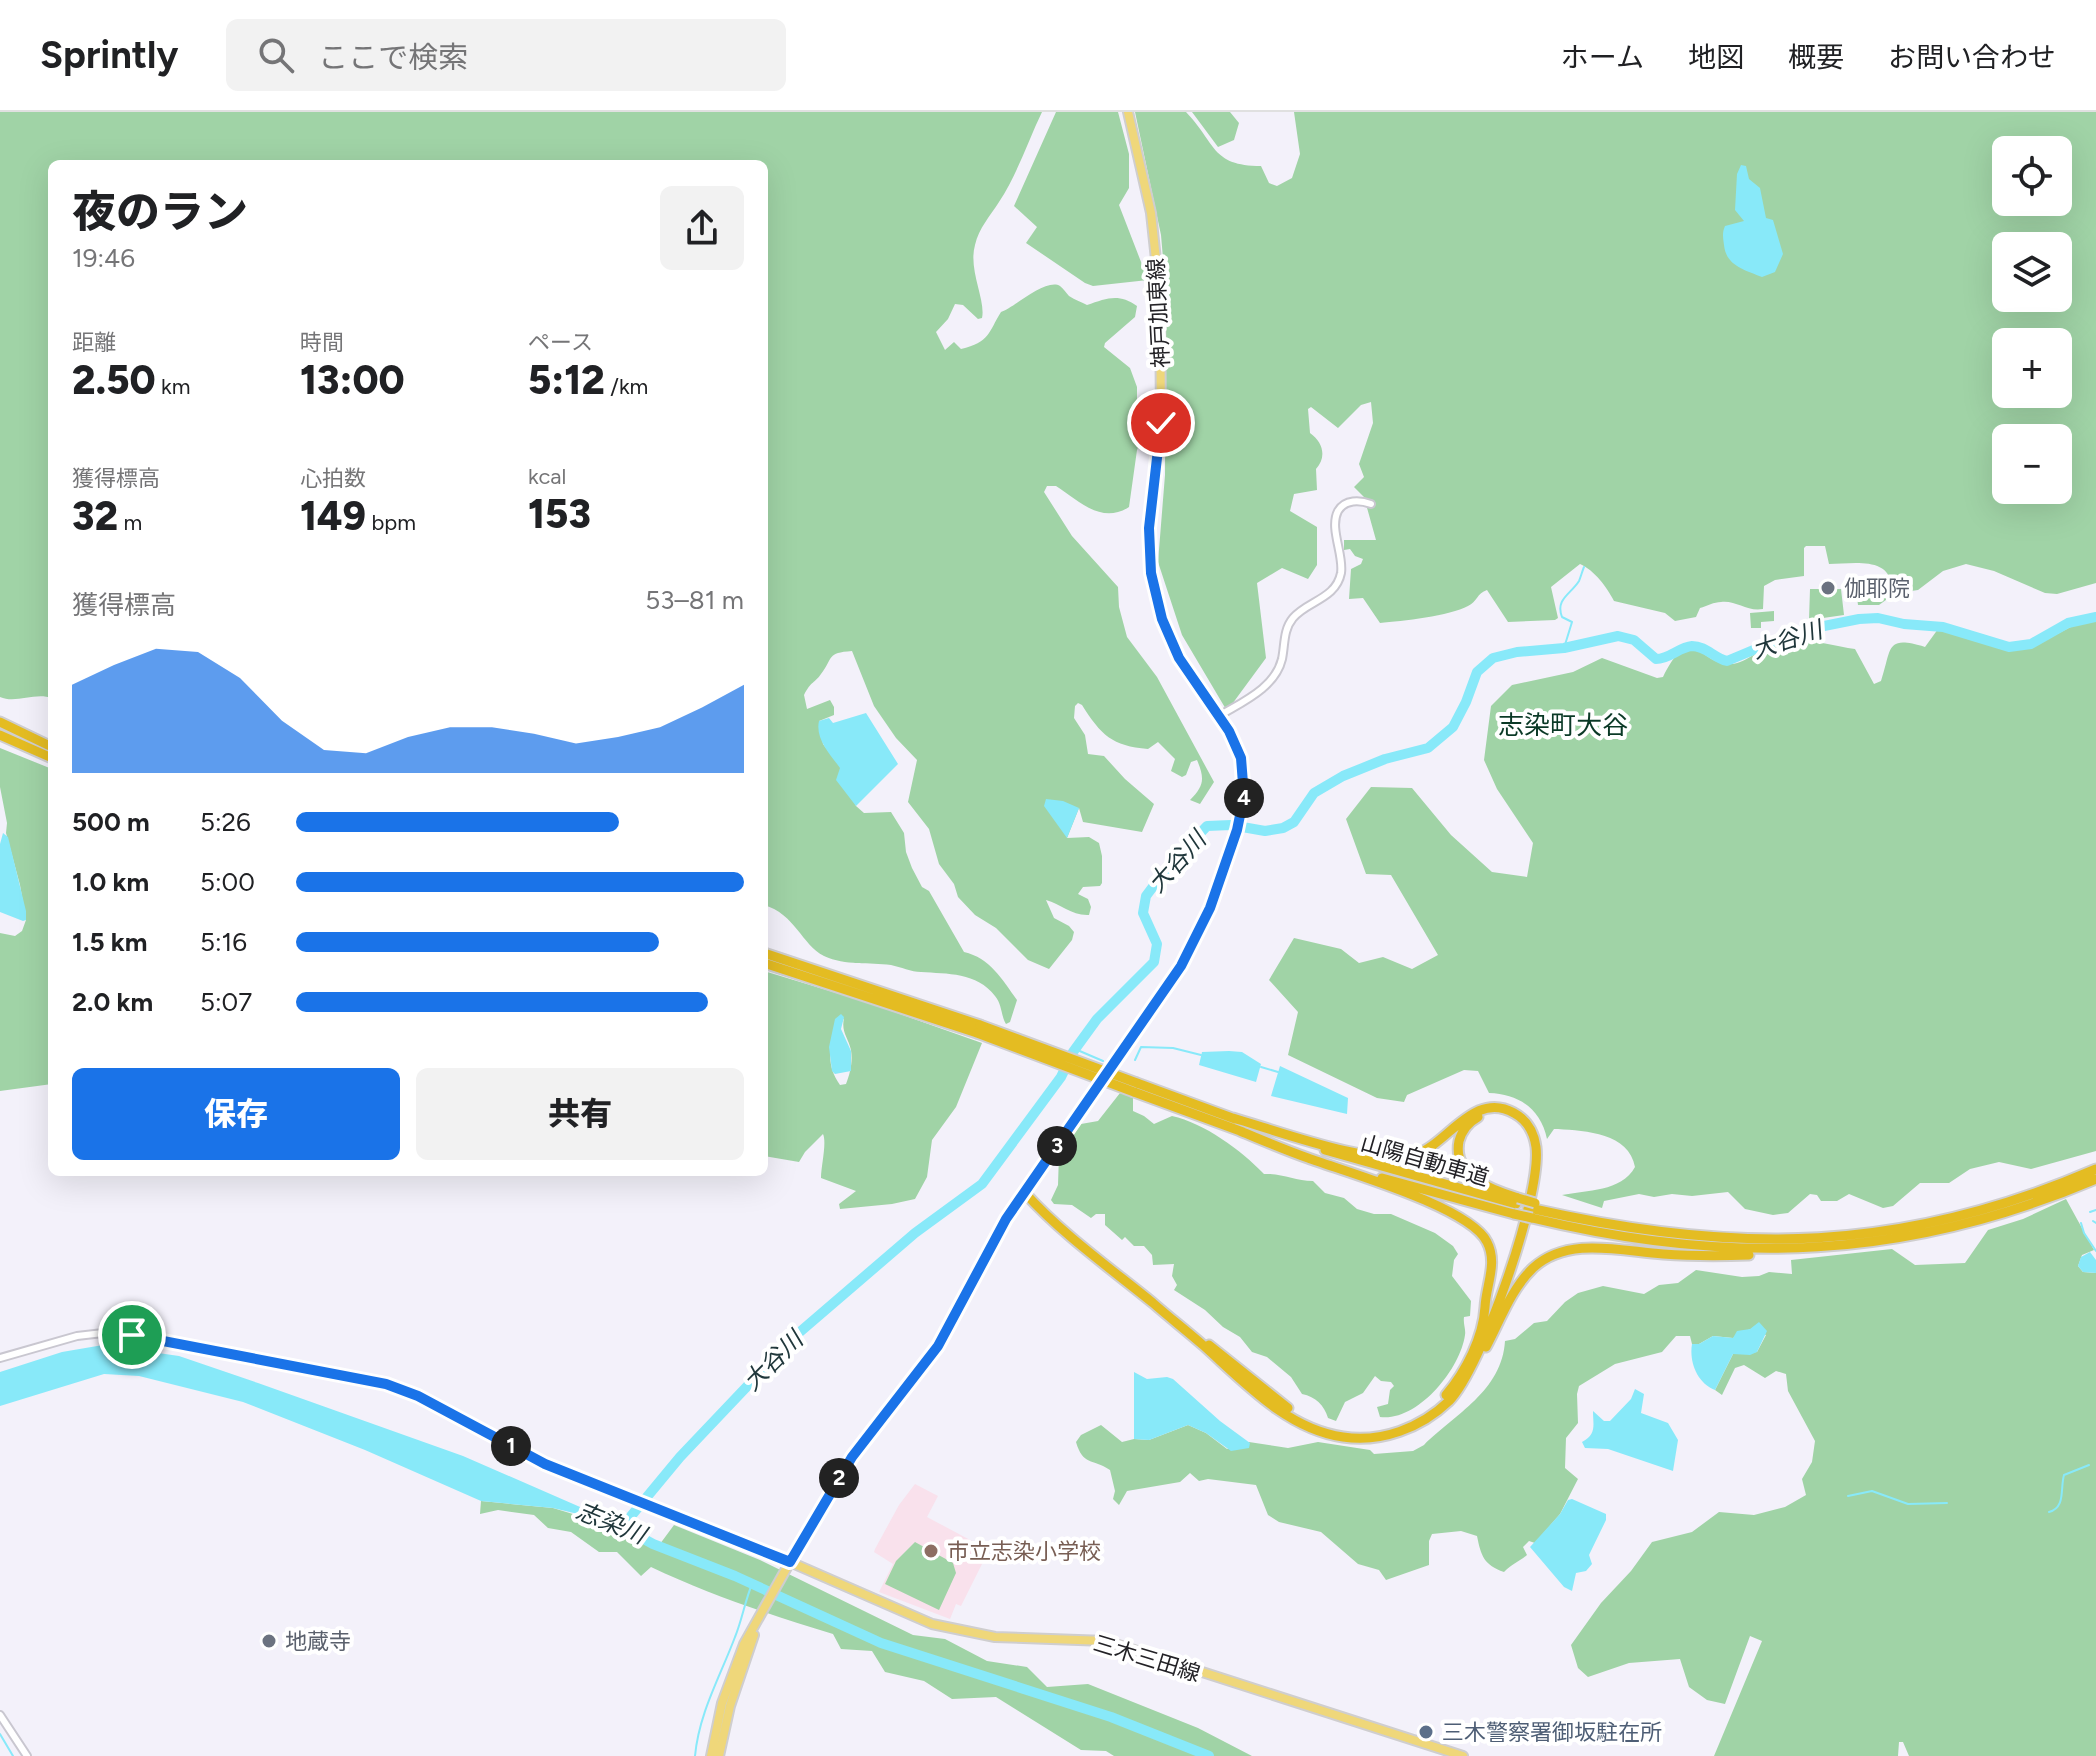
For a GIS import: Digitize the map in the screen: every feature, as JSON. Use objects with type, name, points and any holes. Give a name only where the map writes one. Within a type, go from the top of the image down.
[{"type":"highway","points":[[0,722],[48,745]]},
{"type":"highway","points":[[0,735],[48,756]]},
{"type":"highway","name":"山陽自動車道","points":[[768,954],[1136,1087],[1380,1168],[1631,1238],[1694,1247],[1790,1250],[1863,1244],[1978,1222],[2096,1179]]},
{"type":"highway","name":"山陽自動車道","points":[[768,964],[979,1029]]},
{"type":"highway","name":"山陽自動車道","points":[[1136,1087],[1240,1131],[1373,1175],[1516,1205]]},
{"type":"highway","points":[[1025,1193],[1066,1232],[1203,1345],[1256,1394],[1315,1430],[1344,1437],[1366,1438],[1406,1429],[1448,1402],[1474,1364],[1512,1262],[1534,1179],[1536,1145],[1524,1120],[1501,1108],[1481,1110],[1466,1117],[1425,1151],[1392,1158],[1329,1145],[1233,1118]]},
{"type":"highway","points":[[1485,1315],[1495,1297],[1512,1248],[1527,1187],[1531,1155],[1528,1135],[1517,1120],[1497,1113],[1478,1117],[1469,1123],[1461,1135],[1459,1150],[1462,1163],[1484,1185],[1516,1205],[1534,1210]]},
{"type":"highway","points":[[1025,1193],[1284,1405],[1309,1421],[1329,1429],[1353,1433],[1382,1431],[1408,1423],[1430,1410],[1446,1396],[1460,1377],[1485,1315],[1492,1269],[1491,1252],[1485,1238],[1473,1225],[1419,1198],[1240,1131]]},
{"type":"highway","name":"山陽自動車道","points":[[1534,1210],[1634,1229],[1714,1238],[1815,1239],[1915,1226],[2006,1203],[2096,1169]]},
{"type":"highway","points":[[1474,1364],[1523,1279],[1539,1264],[1560,1253],[1598,1248],[1689,1255],[1761,1255],[1814,1252],[1863,1244]]},
{"type":"main road","name":"神戸加東線","points":[[788,1566],[852,1457],[938,1346],[999,1231],[1181,966],[1210,908],[1239,826],[1244,796],[1241,758],[1219,716],[1179,658],[1162,619],[1151,573],[1149,528],[1161,423],[1160,297],[1151,213],[1128,112]]},
{"type":"main road","points":[[711,1756],[722,1703],[744,1644],[788,1566]]},
{"type":"main road","name":"三木三田線","points":[[788,1566],[946,1628],[995,1637],[1106,1641],[1463,1756]]},
{"type":"main road","points":[[719,1756],[730,1706],[765,1608]]},
{"type":"street","points":[[1219,716],[1252,696],[1273,677],[1281,662],[1286,631],[1292,619],[1331,592],[1339,581],[1341,565],[1337,512],[1348,503],[1360,500],[1371,504]]},
{"type":"street","points":[[0,1358],[77,1336],[103,1333],[363,1379],[418,1396],[545,1464],[655,1507],[788,1566]]},
{"type":"street","points":[[0,1715],[27,1756]]},
{"type":"shaded area","name":"市立志染小学校","points":[[915,1484],[938,1496],[927,1517],[989,1550],[961,1606],[956,1604],[950,1619],[879,1592],[893,1564],[874,1552],[875,1549],[899,1505]]},
{"type":"green space","points":[[0,112],[1042,112],[1011,181],[975,245],[973,255],[982,318],[978,319],[963,305],[955,304],[948,319],[936,332],[945,350],[954,342],[961,349],[971,346],[987,336],[1001,312],[1039,289],[1054,285],[1087,305],[1113,298],[1124,299],[1137,306],[1135,317],[1104,347],[1130,368],[1137,387],[1137,402],[1147,425],[1137,450],[1129,507],[1119,512],[1099,512],[1081,504],[1056,486],[1047,486],[1044,492],[1072,536],[1118,587],[1119,607],[1127,637],[1157,677],[1214,782],[1200,804],[1190,800],[1202,782],[1197,760],[1191,762],[1186,775],[1182,777],[1171,771],[1175,759],[1158,742],[1148,749],[1116,742],[1095,724],[1082,705],[1078,703],[1075,706],[1074,718],[1085,735],[1088,754],[1104,756],[1154,804],[1142,832],[1083,822],[1079,808],[1067,838],[1089,837],[1099,843],[1102,883],[1100,886],[1083,887],[1078,894],[1088,899],[1091,907],[1089,915],[1077,914],[1046,900],[1054,918],[1074,932],[1072,940],[1049,969],[1028,960],[958,897],[954,884],[939,864],[929,829],[908,802],[917,760],[896,738],[874,706],[852,651],[838,653],[804,695],[807,709],[830,700],[834,707],[834,715],[819,721],[823,744],[841,768],[856,806],[864,813],[891,812],[904,833],[912,868],[964,952],[988,964],[1017,1000],[1010,1022],[1006,1024],[997,999],[980,982],[951,974],[832,959],[816,951],[791,922],[768,906],[768,160],[48,160],[48,697],[0,697]]},
{"type":"green space","points":[[1056,112],[1118,112],[1129,154],[1129,188],[1119,205],[1148,280],[1093,286],[1026,243],[1037,227],[1014,206]]},
{"type":"green space","points":[[1135,112],[1186,112],[1223,157],[1232,162],[1261,166],[1269,183],[1277,186],[1292,178],[1300,154],[1294,112],[2096,112],[2096,583],[2057,594],[2045,593],[1994,571],[1966,564],[1943,571],[1918,590],[1898,593],[1891,586],[1889,576],[1877,566],[1829,564],[1825,546],[1806,546],[1804,576],[1775,580],[1764,586],[1763,609],[1718,602],[1700,608],[1696,617],[1675,621],[1665,613],[1614,601],[1600,580],[1580,564],[1551,587],[1558,618],[1555,620],[1508,622],[1487,590],[1460,610],[1426,618],[1380,623],[1363,598],[1349,599],[1351,569],[1361,564],[1363,559],[1355,556],[1350,549],[1344,550],[1344,540],[1376,540],[1364,497],[1354,487],[1364,477],[1359,464],[1373,423],[1371,402],[1361,405],[1338,428],[1311,407],[1308,409],[1310,433],[1321,445],[1322,455],[1316,469],[1317,490],[1294,494],[1290,511],[1317,527],[1317,565],[1308,579],[1282,568],[1257,583],[1266,658],[1227,711],[1182,635],[1158,562],[1165,475],[1166,293],[1161,235]]},
{"type":"green space","points":[[1192,112],[1230,112],[1239,123],[1234,140],[1218,147]]},
{"type":"green space","points":[[1855,588],[1888,589],[1890,597],[1879,605],[1858,605],[1857,597],[1852,593]]},
{"type":"green space","points":[[1810,589],[1841,589],[1844,615],[1809,620]]},
{"type":"green space","points":[[1774,611],[1774,621],[1761,622],[1761,628],[1751,628],[1750,613]]},
{"type":"green space","points":[[2096,620],[2096,1151],[2031,1169],[1999,1162],[1970,1169],[1949,1183],[1920,1183],[1893,1206],[1883,1208],[1849,1194],[1837,1201],[1821,1201],[1817,1195],[1810,1194],[1788,1213],[1773,1215],[1745,1209],[1728,1192],[1654,1197],[1639,1194],[1604,1201],[1602,1208],[1562,1195],[1612,1186],[1629,1175],[1635,1167],[1624,1147],[1605,1136],[1581,1131],[1554,1129],[1547,1139],[1540,1119],[1527,1105],[1510,1096],[1489,1093],[1478,1071],[1464,1070],[1407,1095],[1404,1102],[1377,1098],[1288,1055],[1298,1012],[1269,980],[1294,938],[1341,949],[1359,963],[1383,957],[1412,969],[1438,955],[1391,875],[1366,874],[1346,819],[1371,787],[1412,788],[1451,835],[1492,872],[1527,877],[1533,843],[1497,789],[1484,760],[1491,706],[1512,685],[1573,672],[1602,658],[1657,678],[1663,677],[1681,651],[1689,648],[1721,663],[1731,664],[1743,661],[1774,643],[1790,640],[1855,649],[1874,684],[1881,681],[1892,647],[1903,643],[1925,647],[1938,629],[1988,645],[2019,649]]},
{"type":"green space","points":[[0,748],[48,767],[48,1085],[0,1091],[0,933],[15,936],[22,931],[26,920],[6,833],[0,787]]},
{"type":"green space","points":[[768,972],[866,1002],[982,1043],[956,1107],[932,1140],[927,1177],[915,1199],[840,1209],[839,1204],[856,1191],[821,1178],[823,1134],[799,1162],[768,1157]],"holes":[[[844,1018],[844,1031],[852,1059],[846,1084],[840,1085],[830,1059]]]},
{"type":"green space","points":[[1120,1093],[1133,1097],[1133,1111],[1154,1124],[1172,1116],[1197,1125],[1221,1139],[1264,1174],[1313,1181],[1325,1193],[1344,1198],[1357,1209],[1374,1214],[1391,1214],[1435,1233],[1453,1246],[1458,1254],[1452,1276],[1471,1301],[1470,1316],[1464,1317],[1465,1335],[1461,1349],[1446,1378],[1408,1411],[1380,1417],[1377,1407],[1388,1404],[1390,1390],[1394,1386],[1375,1376],[1363,1393],[1345,1402],[1336,1421],[1328,1418],[1319,1402],[1302,1394],[1291,1377],[1267,1357],[1252,1352],[1240,1337],[1174,1290],[1177,1285],[1172,1276],[1174,1264],[1153,1265],[1152,1255],[1144,1246],[1134,1246],[1125,1237],[1122,1240],[1105,1225],[1105,1214],[1096,1214],[1091,1218],[1072,1205],[1054,1204],[1051,1200],[1058,1185],[1059,1154],[1081,1124],[1098,1121]]},
{"type":"green space","points":[[2066,1199],[2094,1250],[2082,1255],[2078,1266],[2083,1272],[2096,1273],[2096,1756],[1909,1756],[1903,1742],[1899,1742],[1898,1756],[1714,1756],[1762,1641],[1750,1636],[1725,1704],[1707,1700],[1689,1687],[1680,1659],[1629,1663],[1588,1677],[1578,1668],[1571,1645],[1652,1542],[1692,1532],[1719,1512],[1754,1515],[1785,1507],[1806,1495],[1802,1479],[1812,1462],[1815,1441],[1788,1391],[1786,1374],[1776,1371],[1765,1378],[1744,1365],[1735,1368],[1722,1395],[1715,1390],[1733,1354],[1757,1352],[1766,1335],[1750,1329],[1733,1338],[1713,1336],[1699,1344],[1692,1344],[1690,1336],[1676,1336],[1662,1352],[1615,1364],[1579,1386],[1578,1423],[1566,1438],[1565,1468],[1578,1479],[1560,1514],[1535,1543],[1529,1541],[1523,1547],[1527,1555],[1504,1572],[1484,1559],[1477,1536],[1461,1531],[1432,1534],[1429,1565],[1386,1580],[1379,1570],[1358,1564],[1321,1532],[1279,1522],[1268,1515],[1256,1485],[1208,1479],[1199,1481],[1190,1473],[1180,1482],[1127,1491],[1119,1505],[1113,1499],[1115,1491],[1110,1470],[1085,1458],[1076,1442],[1081,1435],[1101,1425],[1122,1442],[1149,1440],[1188,1425],[1206,1433],[1227,1449],[1249,1442],[1288,1448],[1318,1442],[1370,1450],[1374,1454],[1413,1451],[1424,1445],[1486,1388],[1502,1359],[1505,1341],[1515,1339],[1534,1323],[1547,1321],[1578,1293],[1603,1286],[1644,1294],[1659,1285],[1678,1283],[1696,1270],[1742,1277],[1769,1272],[1792,1274],[1791,1260],[1892,1249],[1915,1265],[1965,1263],[1988,1230],[2023,1219]]},
{"type":"green space","points":[[481,1501],[553,1508],[606,1524],[657,1548],[674,1525],[760,1560],[913,1635],[945,1639],[987,1661],[1027,1667],[1047,1687],[1088,1684],[1198,1728],[1252,1756],[1114,1756],[1106,1751],[1081,1750],[996,1697],[952,1699],[924,1681],[885,1672],[872,1651],[841,1649],[833,1634],[741,1604],[651,1567],[641,1576],[617,1552],[599,1552],[571,1532],[548,1528],[534,1515],[498,1510],[480,1514]]},
{"type":"green space","points":[[915,1542],[953,1563],[956,1573],[939,1610],[885,1584],[896,1561]]},
{"type":"water","points":[[1741,165],[1746,166],[1749,179],[1760,188],[1766,218],[1773,220],[1783,254],[1775,272],[1762,277],[1732,263],[1724,245],[1725,226],[1744,221],[1735,210],[1737,174]]},
{"type":"water","points":[[866,713],[898,764],[856,806],[836,780],[840,768],[821,740],[818,728],[819,721],[829,718],[833,723]]},
{"type":"water","points":[[1046,799],[1063,801],[1079,808],[1067,838],[1044,806]]},
{"type":"water","points":[[3,833],[8,837],[26,911],[26,920],[23,921],[0,912],[0,844]]},
{"type":"water","points":[[841,1014],[844,1017],[841,1029],[851,1051],[851,1071],[835,1074],[829,1047],[835,1019]]},
{"type":"water","points":[[1202,1052],[1242,1052],[1261,1064],[1256,1082],[1199,1065]]},
{"type":"water","points":[[1280,1066],[1348,1098],[1347,1114],[1271,1096]]},
{"type":"water","points":[[2090,1252],[2096,1260],[2096,1273],[2083,1272],[2078,1266],[2081,1257]]},
{"type":"water","points":[[1759,1322],[1767,1331],[1757,1352],[1750,1355],[1733,1354],[1715,1390],[1703,1382],[1693,1365],[1692,1344],[1699,1344],[1713,1336],[1733,1338],[1737,1331],[1750,1329]]},
{"type":"water","points":[[103,1345],[179,1356],[258,1383],[463,1456],[619,1524],[553,1508],[481,1501],[365,1450],[243,1402],[139,1376],[104,1374],[0,1406],[0,1372],[62,1352]]},
{"type":"water","points":[[1134,1372],[1147,1379],[1173,1379],[1250,1443],[1249,1448],[1231,1451],[1206,1433],[1188,1425],[1149,1440],[1134,1439]]},
{"type":"water","points":[[1635,1389],[1644,1394],[1641,1413],[1668,1423],[1678,1440],[1673,1471],[1608,1449],[1585,1448],[1582,1442],[1592,1432],[1593,1411],[1604,1421],[1610,1421],[1631,1399]]},
{"type":"water","points":[[1572,1499],[1606,1514],[1606,1520],[1589,1555],[1592,1564],[1586,1571],[1576,1573],[1572,1591],[1564,1587],[1530,1547]]},
{"type":"waterway","points":[[1564,648],[1572,622],[1562,617],[1561,606],[1579,581],[1584,567]]},
{"type":"waterway","name":"大谷川","points":[[622,1527],[680,1457],[794,1337],[915,1233],[982,1184],[1061,1077],[1073,1052],[1097,1019],[1154,962],[1157,944],[1143,913],[1146,896],[1167,868],[1207,826],[1231,825],[1265,831],[1283,828],[1294,822],[1314,793],[1343,776],[1385,759],[1428,748],[1453,727],[1477,672],[1493,658],[1517,652],[1564,648],[1618,636],[1634,640],[1656,659],[1692,646],[1727,661],[1799,631],[1878,618],[1943,627],[2009,647],[2031,644],[2068,623],[2096,617]]},
{"type":"waterway","points":[[1135,1060],[1141,1047],[1173,1048],[1201,1055]]},
{"type":"waterway","points":[[1075,1049],[1103,1061]]},
{"type":"waterway","points":[[1261,1067],[1278,1072]]},
{"type":"waterway","points":[[2090,1212],[2096,1210]]},
{"type":"waterway","points":[[2081,1223],[2096,1251]]},
{"type":"waterway","points":[[2049,1512],[2060,1502],[2064,1475],[2089,1465]]},
{"type":"waterway","points":[[1848,1496],[1872,1491],[1908,1504],[1947,1503]]},
{"type":"waterway","name":"志染川","points":[[600,1518],[881,1643],[1111,1717],[1209,1756]]},
{"type":"waterway","points":[[695,1756],[705,1710],[752,1584]]},
{"type":"waterway","points":[[0,1734],[13,1756]]},
{"type":"place","name":"伽耶院","points":[[1828,588]]},
{"type":"place","name":"市立志染小学校","points":[[931,1551]]},
{"type":"place","name":"地蔵寺","points":[[269,1641]]},
{"type":"place","name":"三木警察署御坂駐在所","points":[[1426,1732]]},
{"type":"district","name":"志染町大谷","points":[[1563,725]]},
{"type":"route","points":[[132,1335],[386,1384],[418,1396],[545,1464],[790,1562],[852,1457],[938,1346],[1006,1219],[1181,966],[1210,908],[1240,822],[1244,796],[1241,758],[1229,731],[1179,658],[1162,619],[1151,573],[1149,528],[1161,423]]}]
